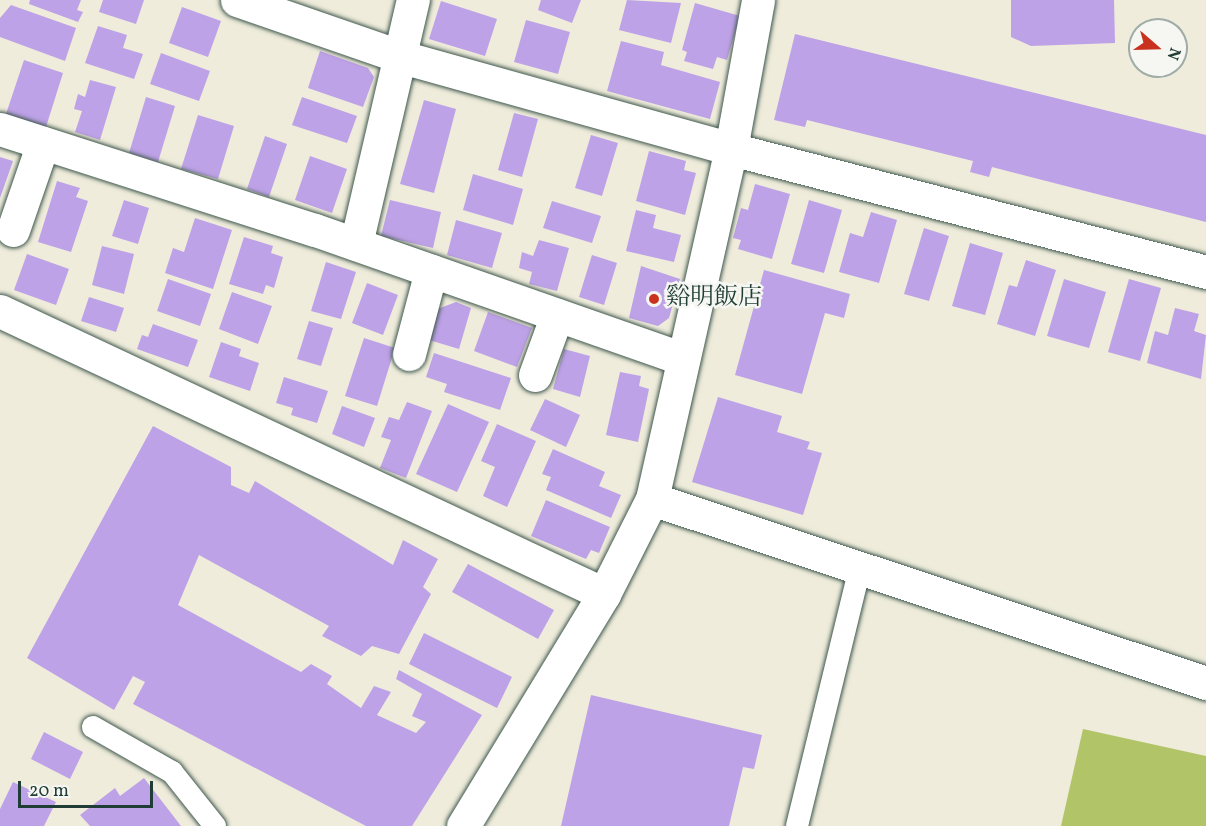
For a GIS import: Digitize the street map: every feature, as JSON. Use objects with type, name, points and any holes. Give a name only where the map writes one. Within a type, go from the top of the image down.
[{"type":"street","points":[[237,0],[402,57],[731,149],[1206,272]]},
{"type":"street","points":[[356,244],[402,57],[413,0]]},
{"type":"street","points":[[463,826],[604,594],[652,499],[731,149],[758,0]]},
{"type":"street","points":[[0,129],[356,244],[683,359]]},
{"type":"street","points":[[13,230],[43,143]]},
{"type":"street","points":[[409,354],[431,271]]},
{"type":"street","points":[[0,311],[604,594]]},
{"type":"street","points":[[535,375],[557,315]]},
{"type":"street","points":[[652,499],[1206,683]]},
{"type":"lane","points":[[797,826],[860,568]]},
{"type":"lane","points":[[93,727],[172,772],[215,826]]},
{"type":"green space","points":[[1083,729],[1206,756],[1206,826],[1061,826]]},
{"type":"building","points":[[30,0],[81,0],[77,10],[83,12],[78,22],[29,4]]},
{"type":"building","points":[[103,0],[144,0],[136,24],[99,12]]},
{"type":"building","points":[[541,0],[581,0],[572,23],[538,10]]},
{"type":"building","points":[[627,0],[681,3],[671,43],[619,30]]},
{"type":"building","points":[[1011,0],[1114,0],[1115,43],[1031,46],[1011,37]]},
{"type":"building","points":[[441,1],[497,19],[485,56],[429,39]]},
{"type":"building","points":[[695,3],[740,16],[727,60],[717,57],[713,69],[684,61],[687,52],[682,50]]},
{"type":"building","points":[[11,5],[76,28],[65,61],[0,37],[0,18]]},
{"type":"building","points":[[182,7],[221,21],[208,57],[169,43]]},
{"type":"building","points":[[526,20],[570,32],[558,74],[514,62]]},
{"type":"building","points":[[98,26],[127,35],[123,48],[143,54],[134,79],[85,63]]},
{"type":"building","points":[[795,34],[1206,135],[1206,222],[992,167],[989,177],[970,172],[973,161],[807,120],[805,127],[774,120]]},
{"type":"building","points":[[621,41],[664,52],[661,65],[720,82],[710,119],[607,91]]},
{"type":"building","points":[[320,51],[368,68],[374,77],[363,107],[308,88]]},
{"type":"building","points":[[161,53],[210,71],[199,101],[150,84]]},
{"type":"building","points":[[24,60],[63,73],[46,127],[6,114]]},
{"type":"building","points":[[90,80],[116,87],[100,140],[75,132],[82,111],[74,109],[78,94],[85,97]]},
{"type":"building","points":[[146,97],[175,106],[158,162],[129,153]]},
{"type":"building","points":[[302,97],[357,116],[347,143],[292,125]]},
{"type":"building","points":[[424,100],[456,109],[434,193],[400,184]]},
{"type":"building","points":[[514,113],[538,119],[522,177],[498,170]]},
{"type":"building","points":[[198,115],[234,126],[218,179],[181,169]]},
{"type":"building","points":[[591,135],[618,143],[602,196],[575,188]]},
{"type":"building","points":[[265,136],[287,144],[269,197],[247,189]]},
{"type":"building","points":[[649,151],[686,161],[684,170],[696,173],[685,215],[636,201]]},
{"type":"building","points":[[310,156],[347,169],[332,213],[295,200]]},
{"type":"building","points":[[0,157],[13,161],[0,198]]},
{"type":"building","points":[[473,174],[523,189],[513,225],[463,210]]},
{"type":"building","points":[[57,181],[80,188],[76,197],[88,201],[71,252],[38,242]]},
{"type":"building","points":[[755,184],[790,194],[772,259],[738,249],[741,240],[733,238],[741,208],[748,210]]},
{"type":"building","points":[[124,200],[149,208],[138,244],[112,236]]},
{"type":"building","points":[[390,200],[441,212],[433,248],[381,236]]},
{"type":"building","points":[[809,200],[842,210],[824,273],[791,264]]},
{"type":"building","points":[[552,201],[601,216],[592,243],[543,228]]},
{"type":"building","points":[[636,210],[656,215],[653,228],[681,235],[674,262],[626,251]]},
{"type":"building","points":[[871,212],[897,220],[879,283],[839,272],[850,233],[863,237]]},
{"type":"building","points":[[195,218],[232,230],[213,289],[165,273],[173,248],[184,252]]},
{"type":"building","points":[[456,220],[502,233],[492,268],[447,255]]},
{"type":"building","points":[[924,228],[949,236],[929,301],[904,294]]},
{"type":"building","points":[[244,237],[273,246],[271,253],[283,257],[274,288],[266,285],[263,294],[229,284]]},
{"type":"building","points":[[539,240],[569,248],[557,291],[529,284],[532,272],[519,268],[522,252],[533,256]]},
{"type":"building","points":[[970,243],[1003,253],[985,315],[952,306]]},
{"type":"building","points":[[102,246],[134,254],[124,294],[92,285]]},
{"type":"building","points":[[27,254],[69,269],[56,305],[14,290]]},
{"type":"building","points":[[592,255],[617,263],[604,305],[579,297]]},
{"type":"building","points":[[1026,260],[1056,270],[1035,336],[997,324],[1009,285],[1017,287]]},
{"type":"building","points":[[326,262],[356,272],[341,319],[311,311]]},
{"type":"building","points":[[641,266],[680,279],[669,318],[658,326],[629,318]]},
{"type":"building","points":[[764,270],[850,294],[844,318],[825,313],[802,394],[735,375]]},
{"type":"building","points":[[168,279],[211,294],[200,326],[157,311]]},
{"type":"building","points":[[1064,279],[1106,292],[1089,348],[1047,336]]},
{"type":"building","points":[[1129,279],[1161,288],[1140,361],[1108,352]]},
{"type":"building","points":[[367,283],[398,295],[383,335],[352,323]]},
{"type":"building","points":[[232,292],[272,306],[258,344],[219,329]]},
{"type":"building","points":[[89,297],[124,308],[116,332],[81,321]]},
{"type":"building","points":[[456,302],[471,308],[459,349],[429,340],[435,310]]},
{"type":"building","points":[[1175,308],[1199,314],[1194,331],[1206,335],[1201,379],[1147,363],[1155,331],[1168,335]]},
{"type":"building","points":[[488,312],[532,328],[517,367],[474,351]]},
{"type":"building","points":[[309,321],[333,328],[321,366],[297,359]]},
{"type":"building","points":[[153,324],[198,340],[188,367],[137,349],[142,335],[148,337]]},
{"type":"building","points":[[364,338],[395,348],[377,406],[345,396]]},
{"type":"building","points":[[221,342],[241,349],[239,356],[259,363],[250,391],[209,377]]},
{"type":"building","points":[[564,349],[590,356],[580,397],[553,389]]},
{"type":"building","points":[[434,353],[511,378],[500,410],[444,392],[447,384],[426,377]]},
{"type":"building","points":[[620,372],[641,376],[639,386],[649,389],[638,442],[606,435]]},
{"type":"building","points":[[284,377],[328,391],[317,423],[291,415],[293,408],[276,403]]},
{"type":"building","points":[[718,397],[782,416],[777,432],[810,442],[807,449],[822,453],[803,515],[692,482]]},
{"type":"building","points":[[545,399],[580,415],[566,447],[530,430]]},
{"type":"building","points":[[407,402],[432,411],[406,478],[380,468],[391,440],[381,437],[389,417],[399,420]]},
{"type":"building","points":[[448,404],[489,422],[457,492],[416,474]]},
{"type":"building","points":[[342,406],[375,418],[364,447],[332,434]]},
{"type":"building","points":[[497,424],[536,441],[507,507],[483,496],[495,467],[481,461]]},
{"type":"building","points":[[153,426],[231,467],[231,485],[249,493],[255,481],[393,565],[403,540],[438,559],[423,587],[431,594],[399,654],[372,646],[361,656],[322,636],[329,626],[199,555],[178,605],[301,672],[311,664],[332,676],[327,684],[361,708],[374,686],[391,692],[377,715],[416,733],[426,722],[412,716],[422,694],[396,679],[399,670],[482,715],[412,826],[366,826],[133,704],[145,682],[133,676],[114,710],[27,658]]},
{"type":"building","points":[[553,449],[605,472],[599,486],[621,495],[611,518],[546,490],[551,477],[542,474]]},
{"type":"building","points":[[546,500],[610,527],[599,553],[591,550],[586,559],[531,536]]},
{"type":"building","points":[[468,564],[554,610],[538,639],[452,592]]},
{"type":"building","points":[[424,633],[512,677],[497,708],[409,664]]},
{"type":"building","points":[[591,695],[762,735],[754,769],[743,767],[729,826],[561,826]]},
{"type":"building","points":[[44,732],[83,752],[70,779],[31,759]]},
{"type":"building","points":[[144,778],[181,826],[90,826],[80,815],[115,788],[120,796]]},
{"type":"building","points":[[13,782],[56,802],[44,826],[0,826],[0,809]]},
{"type":"place","name":"谿明飯店","points":[[654,299]]}]
